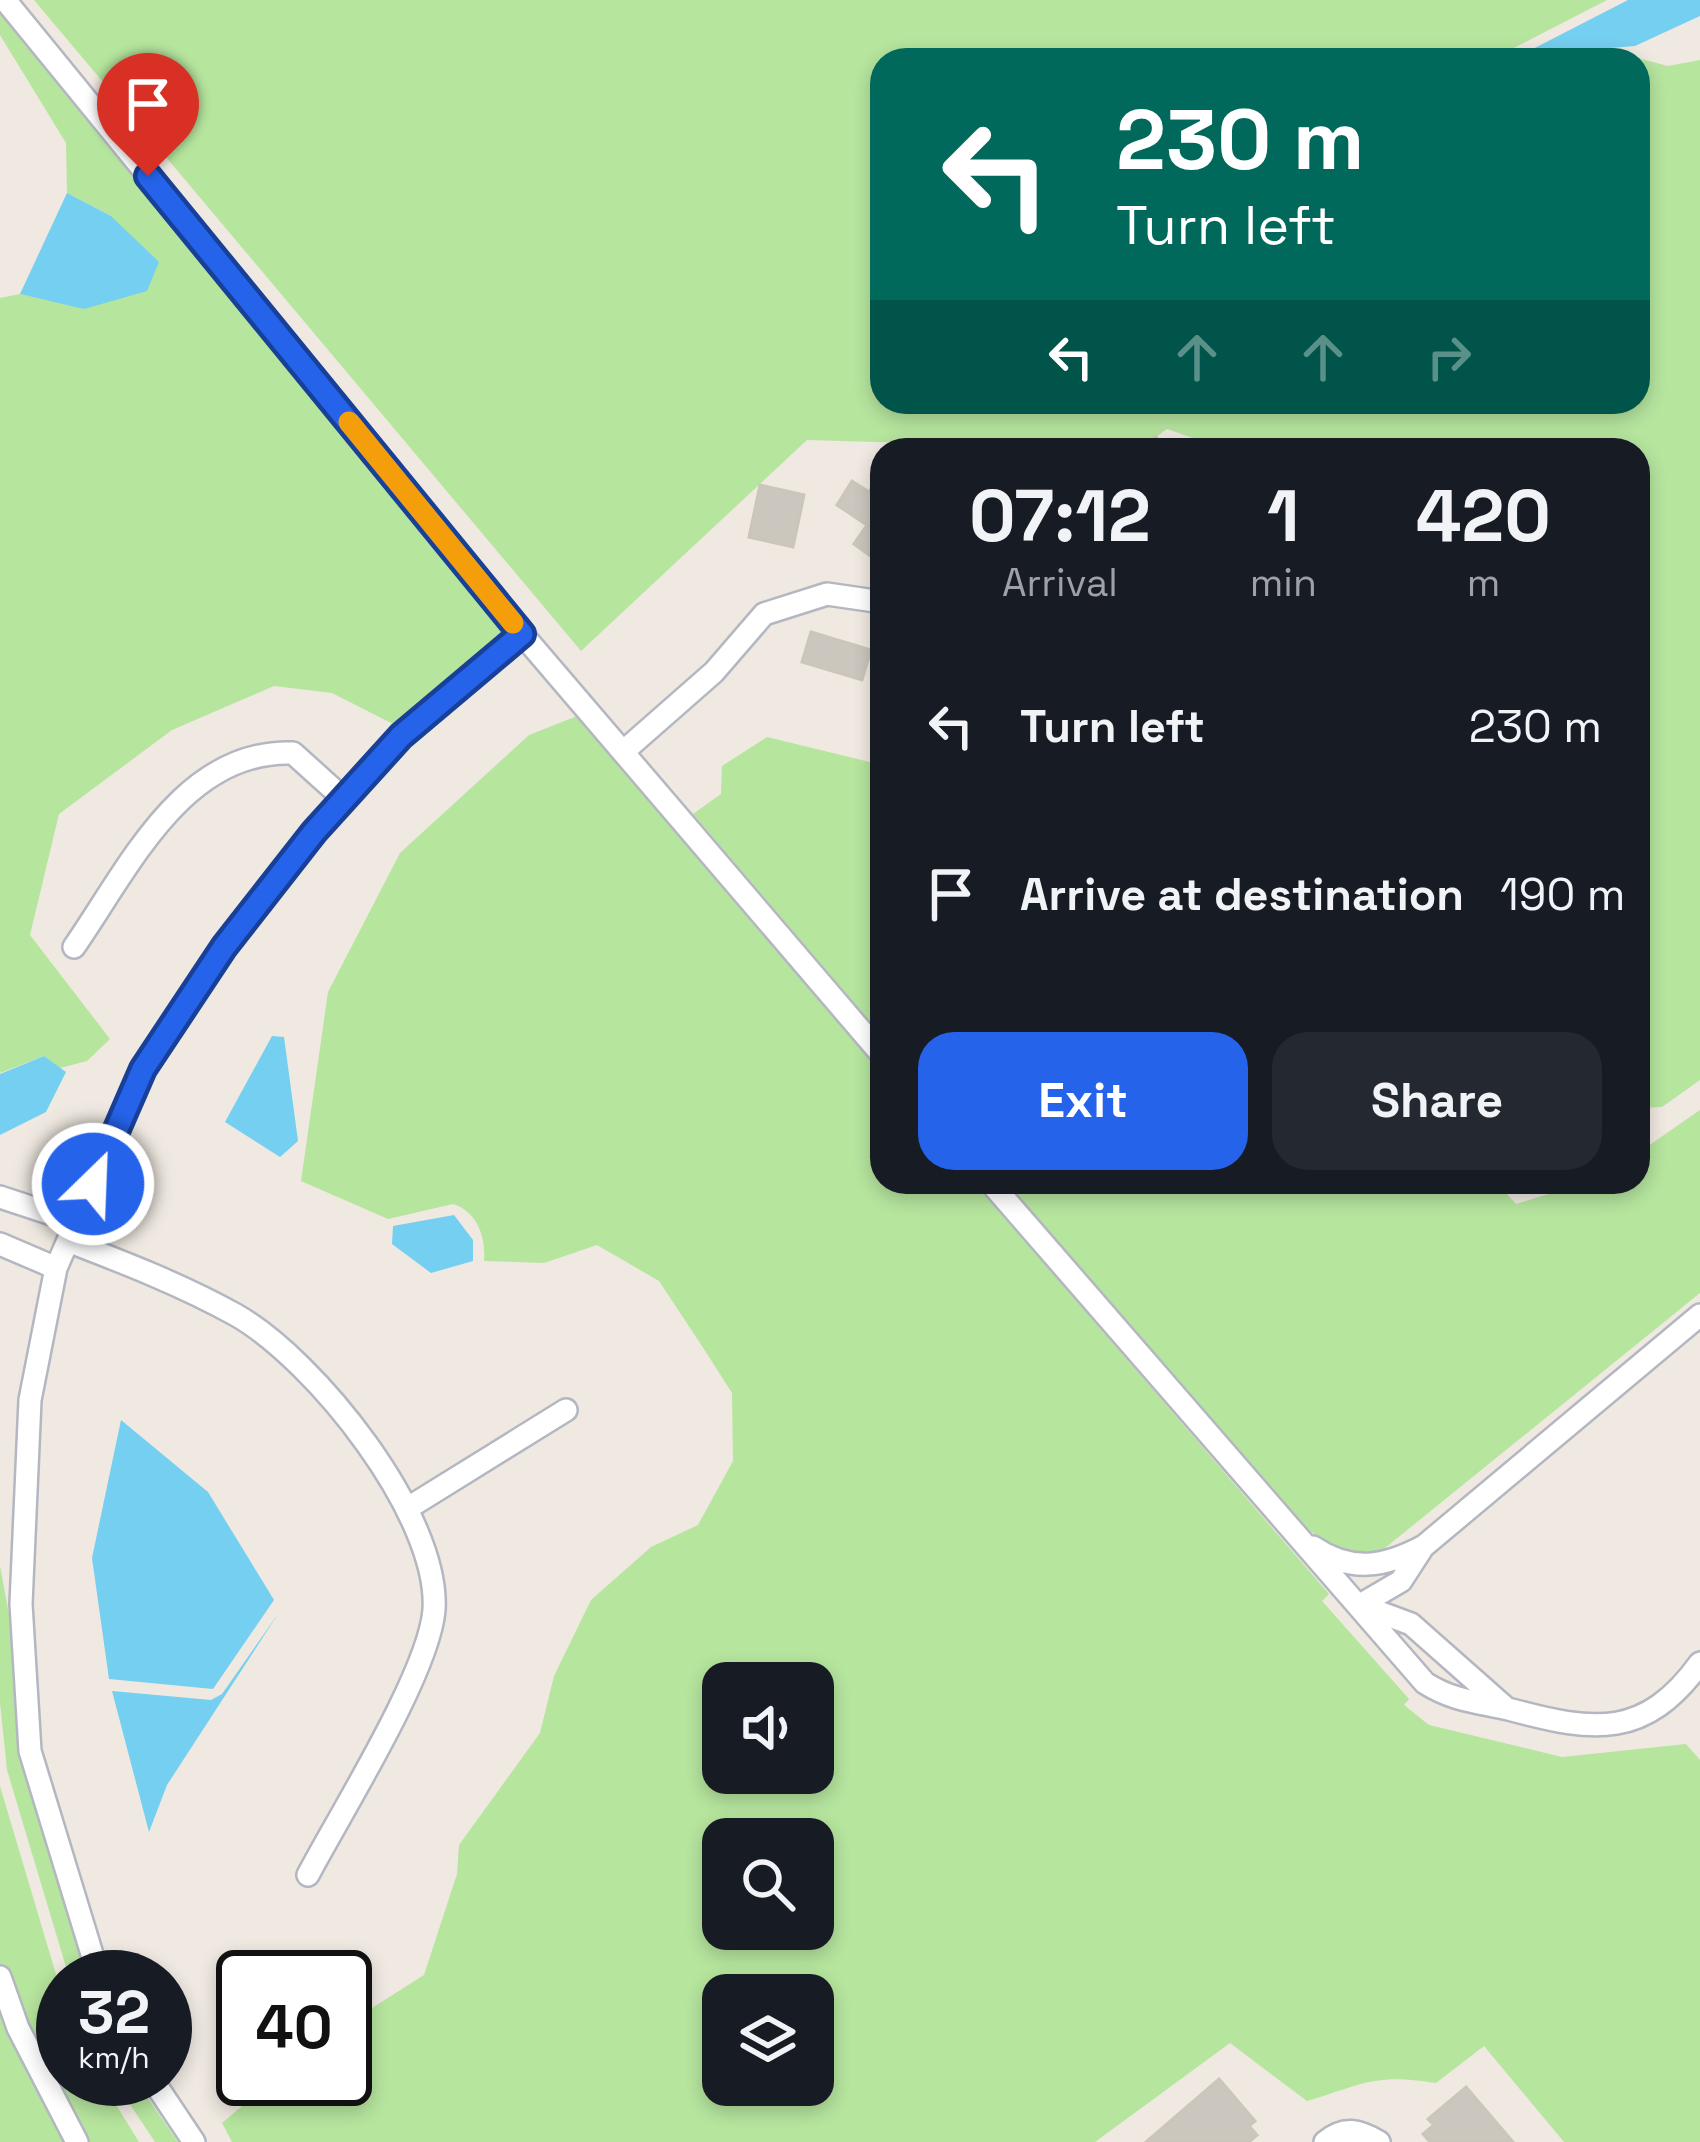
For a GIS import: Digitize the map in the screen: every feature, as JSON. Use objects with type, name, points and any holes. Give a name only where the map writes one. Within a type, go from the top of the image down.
[{"type":"street","points":[[5,0],[522,634],[870,1041]]},
{"type":"street","points":[[624,752],[714,672],[764,614],[827,594],[870,600]]},
{"type":"street","points":[[91,1950],[30,1751],[21,1604],[30,1400],[56,1268],[143,1069],[224,947],[401,736],[522,634]]},
{"type":"street","points":[[74,947],[172,805],[214,772],[260,752],[293,753],[344,800]]},
{"type":"street","points":[[1000,1194],[1432,1688],[1474,1706],[1506,1708],[1575,1727],[1614,1726],[1667,1701],[1700,1663]]},
{"type":"street","points":[[0,1197],[240,1317],[295,1362],[408,1508],[429,1557],[434,1612],[418,1667],[308,1875]]},
{"type":"street","points":[[0,1244],[56,1268]]},
{"type":"street","points":[[1293,1534],[1352,1565],[1383,1563],[1424,1546],[1700,1315]]},
{"type":"street","points":[[408,1508],[566,1410]]},
{"type":"street","points":[[1360,1605],[1402,1582],[1424,1546]]},
{"type":"street","points":[[1402,1582],[1411,1624]]},
{"type":"street","points":[[1360,1605],[1411,1624],[1506,1708]]},
{"type":"street","points":[[1432,1688],[1454,1662]]},
{"type":"street","points":[[0,1976],[9,2033],[77,2142]]},
{"type":"street","points":[[170,2106],[194,2142]]},
{"type":"street","points":[[1325,2142],[1336,2132],[1359,2130],[1378,2142]]},
{"type":"green space","points":[[34,0],[1607,0],[1514,48],[870,48],[870,414],[1650,414],[1650,61],[1668,66],[1700,60],[1700,1080],[1662,1107],[1650,1108],[1650,438],[1193,438],[1167,429],[1155,438],[807,440],[581,651]]},
{"type":"green space","points":[[0,13],[506,634],[397,726],[332,693],[274,686],[172,730],[59,814],[30,935],[110,1039],[87,1061],[60,1068],[44,1056],[0,1073],[0,298],[20,294],[84,308],[111,216],[67,193],[66,143],[0,35]]},
{"type":"green space","points":[[577,716],[870,1060],[870,1194],[984,1194],[1329,1594],[1322,1601],[1409,1699],[1404,1705],[1429,1725],[1562,1757],[1686,1744],[1700,1760],[1700,2142],[1564,2142],[1484,2046],[1436,2083],[1383,2080],[1307,2101],[1230,2043],[1095,2142],[232,2142],[222,2123],[242,2106],[372,2106],[372,2008],[424,1975],[457,1874],[459,1845],[540,1733],[554,1676],[591,1600],[651,1547],[698,1525],[733,1461],[732,1393],[659,1281],[597,1245],[544,1263],[484,1261],[479,1227],[469,1213],[453,1204],[388,1219],[301,1181],[328,992],[400,853],[529,735]]},
{"type":"green space","points":[[767,737],[870,762],[870,1022],[693,814],[721,794],[722,766]]},
{"type":"green space","points":[[1700,1110],[1700,1293],[1380,1552],[1368,1553],[1348,1550],[1301,1525],[1016,1194],[1507,1194],[1516,1204],[1549,1194],[1650,1194],[1650,1145]]},
{"type":"green space","points":[[0,1566],[10,1620],[19,1753],[78,1950],[61,1950],[7,1770],[0,1703]]},
{"type":"green space","points":[[0,1786],[49,1950],[36,1950],[36,2106],[117,2106],[139,2142],[0,2142]]},
{"type":"green space","points":[[131,2106],[153,2106],[178,2142],[155,2142]]},
{"type":"water","points":[[1628,0],[1700,0],[1700,16],[1635,46],[1535,48]]},
{"type":"water","points":[[67,193],[111,216],[159,262],[147,291],[84,309],[20,294]]},
{"type":"water","points":[[272,1036],[284,1037],[298,1141],[280,1157],[225,1122]]},
{"type":"water","points":[[44,1056],[66,1072],[46,1112],[0,1135],[0,1074]]},
{"type":"water","points":[[454,1215],[473,1240],[473,1261],[431,1273],[392,1244],[393,1226]]},
{"type":"water","points":[[121,1420],[208,1492],[274,1600],[213,1689],[109,1679],[92,1558]]},
{"type":"water","points":[[278,1614],[167,1785],[149,1832],[112,1691],[211,1700],[222,1694]]},
{"type":"building","points":[[852,481],[869,492],[870,556],[854,544],[867,525],[837,505]]},
{"type":"building","points":[[760,485],[804,495],[793,547],[749,537]]},
{"type":"building","points":[[811,632],[870,650],[862,680],[802,662]]},
{"type":"building","points":[[1219,2079],[1255,2121],[1249,2126],[1257,2135],[1249,2142],[1146,2142]]},
{"type":"building","points":[[1466,2087],[1513,2142],[1430,2142],[1423,2134],[1434,2125],[1428,2119]]},
{"type":"slow traffic","points":[[349,422],[513,623]]},
{"type":"route","points":[[93,1184],[143,1069],[224,947],[314,832],[401,736],[522,634],[148,176]]}]
